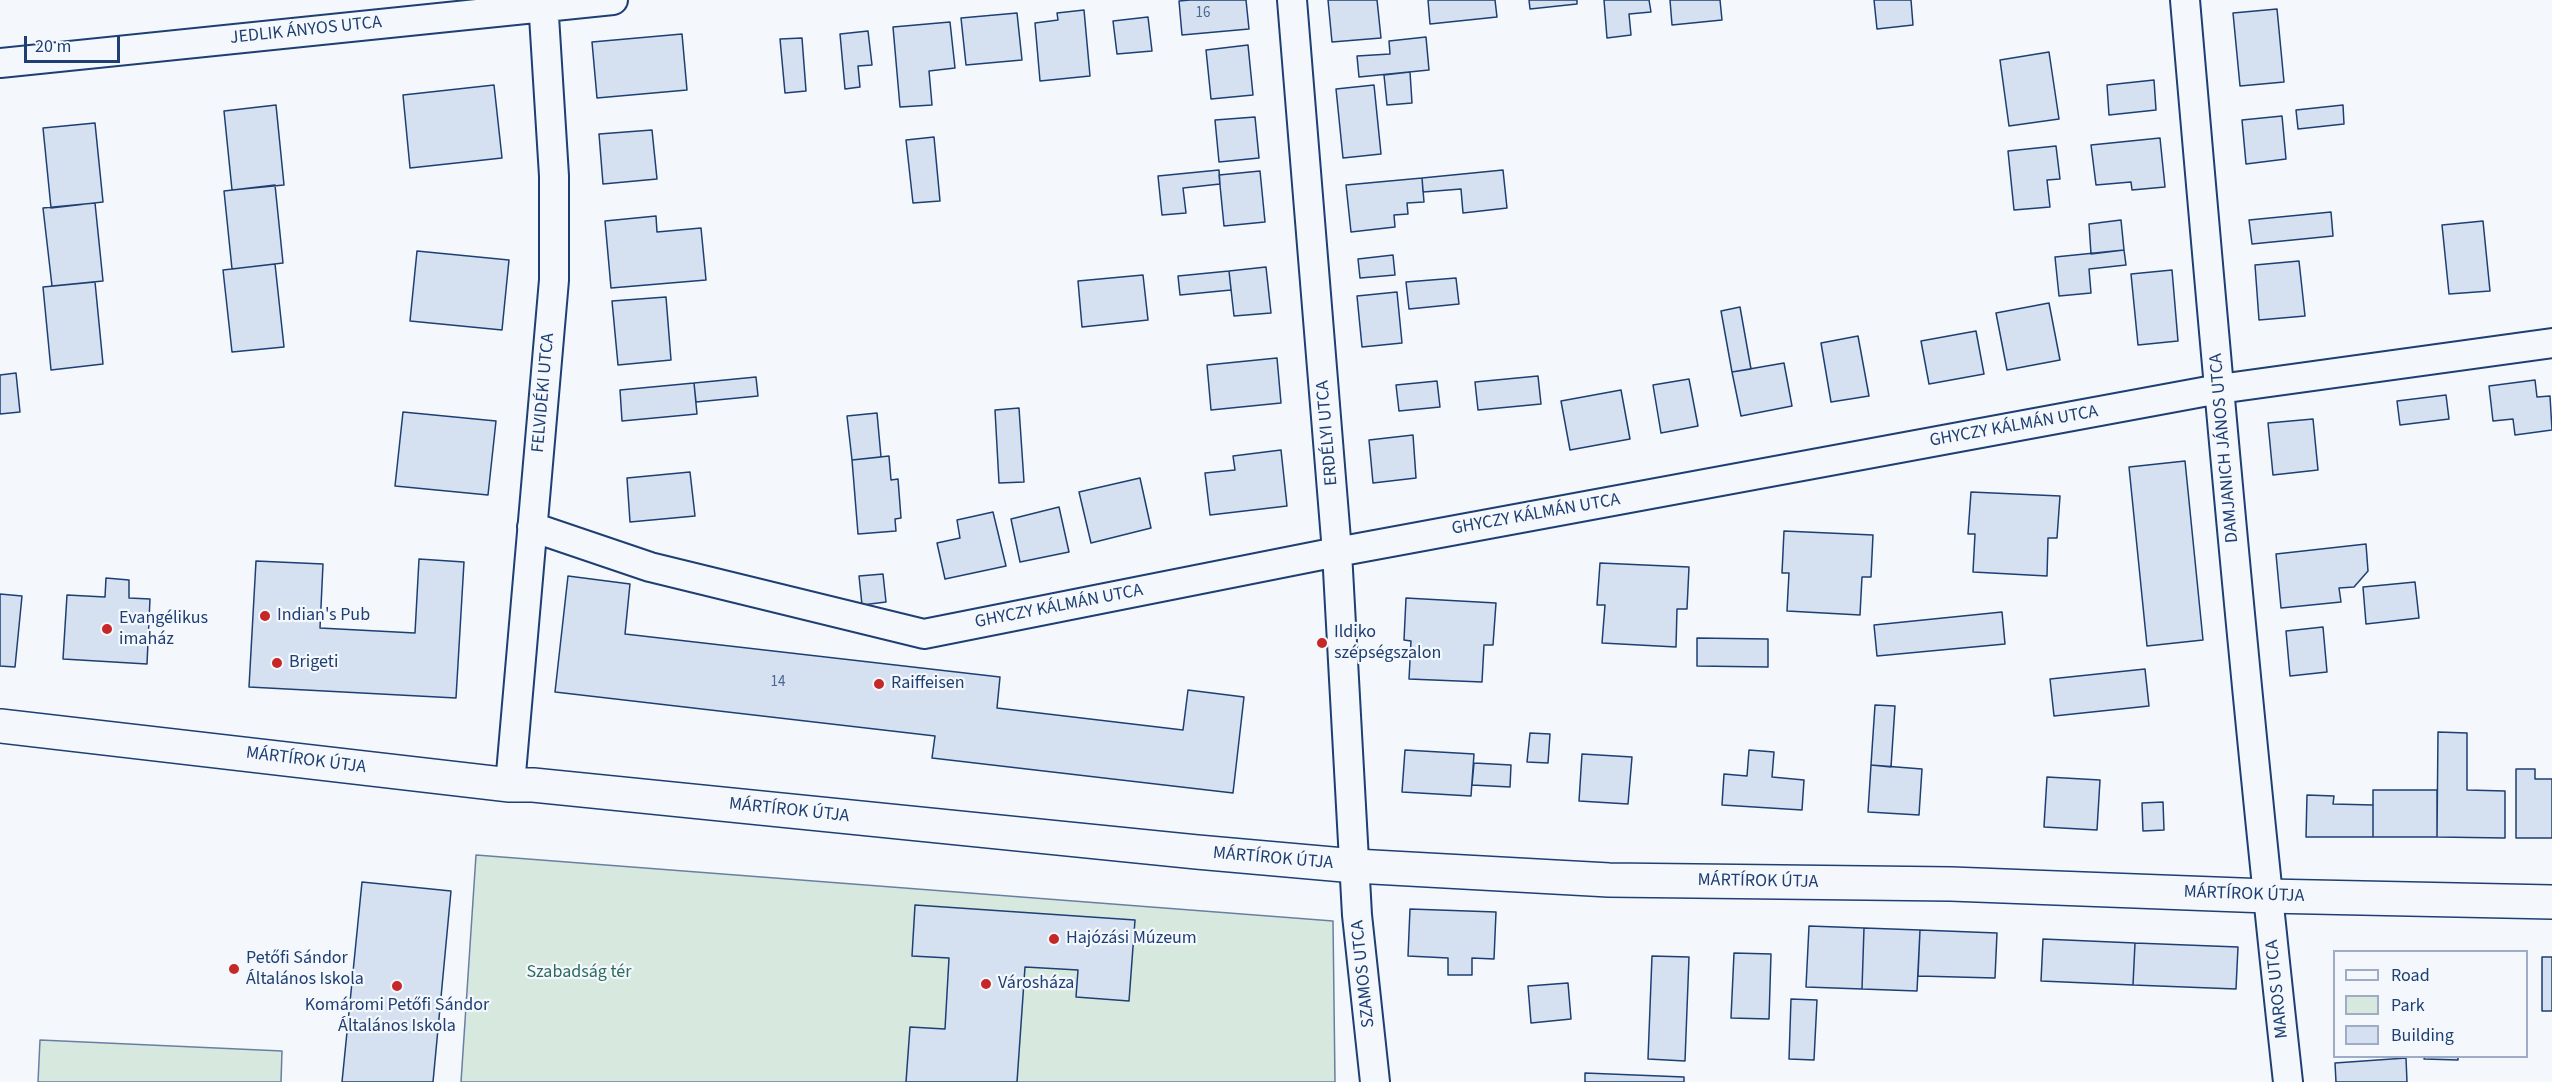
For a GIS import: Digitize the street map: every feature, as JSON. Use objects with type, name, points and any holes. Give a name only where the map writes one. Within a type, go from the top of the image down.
[{"type":"main road","name":"MÁRTÍROK ÚTJA","points":[[0,726],[510,785],[533,785],[1355,866],[1609,880],[1951,884],[2268,896],[2552,902]]},
{"type":"street","name":"JEDLIK ÁNYOS UTCA","points":[[0,63],[543,3],[613,0]]},
{"type":"street","name":"ERDÉLYI UTCA","points":[[1292,0],[1337,552],[1355,866]]},
{"type":"street","name":"DAMJANICH JÁNOS UTCA","points":[[2184,0],[2268,896]]},
{"type":"street","name":"FELVIDÉKI UTCA","points":[[510,785],[554,280],[554,176],[543,3]]},
{"type":"street","name":"GHYCZY KÁLMÁN UTCA","points":[[532,527],[650,567],[924,634],[1337,552],[2219,389],[2552,343]]},
{"type":"street","name":"SZAMOS UTCA","points":[[1355,866],[1375,1082]]},
{"type":"street","name":"MAROS UTCA","points":[[2268,896],[2288,1082]]},
{"type":"green space","name":"Szabadság tér","points":[[476,855],[1333,921],[1335,1082],[461,1082]]},
{"type":"green space","points":[[40,1040],[282,1051],[281,1082],[38,1082]]},
{"type":"building","points":[[1246,0],[1249,29],[1182,35],[1179,1]]},
{"type":"building","points":[[1328,0],[1377,0],[1381,38],[1332,42]]},
{"type":"building","points":[[1428,0],[1495,0],[1497,17],[1430,24]]},
{"type":"building","points":[[1529,0],[1577,0],[1577,4],[1530,9]]},
{"type":"building","points":[[1604,0],[1649,0],[1651,12],[1629,14],[1631,35],[1607,38]]},
{"type":"building","points":[[1670,0],[1720,0],[1722,20],[1672,25]]},
{"type":"building","points":[[1874,0],[1911,0],[1913,25],[1877,29]]},
{"type":"building","points":[[2277,9],[2284,82],[2240,86],[2233,13]]},
{"type":"building","points":[[1084,10],[1090,76],[1040,81],[1035,23],[1058,20],[1057,13]]},
{"type":"building","points":[[1017,13],[1022,60],[966,65],[961,18]]},
{"type":"building","points":[[1148,17],[1152,51],[1117,54],[1113,21]]},
{"type":"building","points":[[950,22],[955,68],[929,71],[932,105],[900,107],[893,27]]},
{"type":"building","points":[[868,31],[872,65],[858,66],[860,87],[845,89],[840,34]]},
{"type":"building","points":[[682,34],[687,90],[597,98],[592,42]]},
{"type":"building","points":[[1426,37],[1429,70],[1359,77],[1357,56],[1390,54],[1389,41]]},
{"type":"building","points":[[802,38],[806,91],[785,93],[780,39]]},
{"type":"building","points":[[1248,45],[1253,95],[1211,99],[1206,50]]},
{"type":"building","points":[[2049,52],[2059,119],[2009,126],[2000,60]]},
{"type":"building","points":[[1410,72],[1412,103],[1387,105],[1384,75]]},
{"type":"building","points":[[2154,80],[2156,110],[2109,115],[2107,85]]},
{"type":"building","points":[[494,85],[502,158],[410,168],[403,95]]},
{"type":"building","points":[[1374,85],[1381,154],[1343,158],[1336,89]]},
{"type":"building","points":[[276,105],[284,185],[232,190],[224,111]]},
{"type":"building","points":[[2343,105],[2344,124],[2298,129],[2296,110]]},
{"type":"building","points":[[2282,116],[2286,159],[2246,164],[2242,120]]},
{"type":"building","points":[[1255,117],[1259,158],[1219,162],[1215,120]]},
{"type":"building","points":[[95,123],[103,202],[51,208],[43,128]]},
{"type":"building","points":[[652,130],[657,179],[603,184],[599,134]]},
{"type":"building","points":[[934,137],[940,201],[913,203],[906,140]]},
{"type":"building","points":[[2160,138],[2165,187],[2132,190],[2131,182],[2096,185],[2091,145]]},
{"type":"building","points":[[2056,146],[2060,179],[2047,180],[2050,207],[2014,210],[2008,151]]},
{"type":"building","points":[[1219,170],[1220,184],[1183,188],[1186,213],[1162,215],[1158,176]]},
{"type":"building","points":[[1503,170],[1507,208],[1463,213],[1461,189],[1423,192],[1422,178]]},
{"type":"building","points":[[1260,171],[1265,222],[1224,226],[1219,175]]},
{"type":"building","points":[[1422,178],[1424,202],[1407,203],[1408,214],[1394,215],[1395,227],[1351,232],[1346,185]]},
{"type":"building","points":[[275,185],[283,263],[232,269],[224,191]]},
{"type":"building","points":[[95,203],[103,281],[52,286],[43,208]]},
{"type":"building","points":[[2331,212],[2333,236],[2252,244],[2249,220]]},
{"type":"building","points":[[656,216],[657,232],[701,228],[706,280],[611,288],[605,221]]},
{"type":"building","points":[[2121,220],[2124,250],[2091,254],[2089,224]]},
{"type":"building","points":[[2483,221],[2490,291],[2449,294],[2442,225]]},
{"type":"building","points":[[2124,250],[2126,265],[2089,269],[2091,293],[2059,296],[2055,257]]},
{"type":"building","points":[[417,251],[509,260],[502,330],[410,321]]},
{"type":"building","points":[[1393,255],[1395,275],[1360,278],[1358,259]]},
{"type":"building","points":[[2299,261],[2305,316],[2259,320],[2255,265]]},
{"type":"building","points":[[275,264],[284,347],[232,352],[223,270]]},
{"type":"building","points":[[1266,267],[1271,313],[1234,316],[1229,271]]},
{"type":"building","points":[[2172,270],[2178,341],[2138,345],[2131,274]]},
{"type":"building","points":[[1229,271],[1231,290],[1180,295],[1178,276]]},
{"type":"building","points":[[1143,275],[1148,320],[1082,327],[1078,281]]},
{"type":"building","points":[[1456,278],[1459,304],[1409,309],[1406,282]]},
{"type":"building","points":[[95,282],[103,364],[51,370],[43,287]]},
{"type":"building","points":[[1397,292],[1402,343],[1362,347],[1357,296]]},
{"type":"building","points":[[666,297],[671,360],[618,365],[612,301]]},
{"type":"building","points":[[2049,303],[2060,360],[2007,370],[1996,313]]},
{"type":"building","points":[[1740,307],[1751,369],[1732,372],[1721,311]]},
{"type":"building","points":[[1976,331],[1984,374],[1929,384],[1921,341]]},
{"type":"building","points":[[1858,336],[1869,396],[1831,402],[1821,343]]},
{"type":"building","points":[[1277,358],[1281,403],[1211,410],[1207,365]]},
{"type":"building","points":[[1784,363],[1792,406],[1741,416],[1732,372]]},
{"type":"building","points":[[16,373],[20,412],[0,414],[0,375]]},
{"type":"building","points":[[1538,376],[1541,404],[1478,410],[1475,382]]},
{"type":"building","points":[[756,377],[758,396],[696,402],[694,383]]},
{"type":"building","points":[[1689,379],[1698,426],[1661,433],[1653,385]]},
{"type":"building","points":[[2535,380],[2537,397],[2550,396],[2552,430],[2515,435],[2513,419],[2493,421],[2489,386]]},
{"type":"building","points":[[1437,381],[1440,407],[1399,411],[1396,385]]},
{"type":"building","points":[[694,383],[697,414],[622,421],[620,390]]},
{"type":"building","points":[[1621,390],[1630,439],[1570,450],[1561,401]]},
{"type":"building","points":[[2446,395],[2449,419],[2400,425],[2397,401]]},
{"type":"building","points":[[1019,408],[1024,482],[999,483],[995,410]]},
{"type":"building","points":[[403,412],[496,421],[488,495],[395,486]]},
{"type":"building","points":[[877,413],[881,457],[852,460],[847,416]]},
{"type":"building","points":[[2313,419],[2318,470],[2273,475],[2268,423]]},
{"type":"building","points":[[1413,435],[1416,478],[1373,483],[1369,440]]},
{"type":"building","points":[[1281,450],[1287,506],[1210,515],[1205,473],[1235,470],[1233,456]]},
{"type":"building","points":[[889,456],[891,480],[898,479],[901,518],[895,519],[896,531],[858,534],[852,460]]},
{"type":"building","points":[[2185,461],[2203,640],[2147,646],[2129,467]]},
{"type":"building","points":[[690,472],[695,516],[630,522],[627,478]]},
{"type":"building","points":[[1140,478],[1151,528],[1091,543],[1079,492]]},
{"type":"building","points":[[1971,492],[2060,496],[2057,538],[2048,538],[2047,576],[1973,572],[1975,534],[1968,534]]},
{"type":"building","points":[[1059,507],[1069,552],[1020,562],[1011,519]]},
{"type":"building","points":[[993,512],[1006,566],[945,579],[937,543],[960,538],[957,520]]},
{"type":"building","points":[[1784,531],[1873,535],[1871,577],[1862,577],[1860,615],[1787,611],[1789,573],[1782,573]]},
{"type":"building","points":[[2366,544],[2368,571],[2354,587],[2339,588],[2341,602],[2281,608],[2276,554]]},
{"type":"building","points":[[419,559],[464,562],[456,698],[249,687],[256,561],[323,564],[320,628],[415,633]]},
{"type":"building","points":[[1600,563],[1689,567],[1687,609],[1677,609],[1676,647],[1602,643],[1605,605],[1597,605]]},
{"type":"building","points":[[883,574],[886,602],[862,605],[859,576]]},
{"type":"building","points":[[568,576],[630,584],[625,634],[1000,677],[997,708],[1183,730],[1188,690],[1244,697],[1233,793],[932,758],[935,736],[555,692]]},
{"type":"building","name":"Evangélikus imaház","points":[[106,578],[129,580],[129,598],[150,599],[147,664],[63,659],[67,595],[105,597]]},
{"type":"building","points":[[2415,582],[2419,618],[2366,624],[2363,587]]},
{"type":"building","points":[[0,594],[22,596],[15,667],[0,666]]},
{"type":"building","points":[[1406,598],[1496,603],[1493,645],[1484,645],[1482,682],[1409,679],[1411,641],[1404,640]]},
{"type":"building","points":[[2002,612],[2005,644],[1877,656],[1874,625]]},
{"type":"building","points":[[2323,627],[2327,672],[2290,676],[2286,631]]},
{"type":"building","points":[[1697,638],[1768,639],[1768,667],[1697,666]]},
{"type":"building","points":[[2145,669],[2149,706],[2054,716],[2050,679]]},
{"type":"building","points":[[1875,705],[1895,706],[1891,767],[1871,765]]},
{"type":"building","points":[[2438,732],[2467,733],[2467,790],[2505,791],[2505,838],[2437,837]]},
{"type":"building","points":[[1530,733],[1550,734],[1548,763],[1527,762]]},
{"type":"building","points":[[1405,750],[1474,754],[1471,796],[1402,792]]},
{"type":"building","points":[[1749,750],[1774,752],[1772,777],[1804,780],[1802,810],[1722,805],[1724,774],[1747,776]]},
{"type":"building","points":[[1582,754],[1632,757],[1628,804],[1579,801]]},
{"type":"building","points":[[1474,763],[1511,765],[1510,787],[1472,785]]},
{"type":"building","points":[[1871,765],[1922,769],[1919,815],[1868,812]]},
{"type":"building","points":[[2516,769],[2535,769],[2535,779],[2552,779],[2552,838],[2516,838]]},
{"type":"building","points":[[2047,777],[2100,780],[2097,830],[2044,827]]},
{"type":"building","points":[[2373,790],[2437,790],[2437,837],[2373,837]]},
{"type":"building","points":[[2307,795],[2334,796],[2333,804],[2373,805],[2373,837],[2306,837]]},
{"type":"building","points":[[2163,802],[2164,830],[2143,831],[2142,803]]},
{"type":"building","name":"Komáromi Petőfi Sándor Általános Iskola","points":[[362,882],[451,891],[433,1082],[342,1082]]},
{"type":"building","name":"Városháza","points":[[915,905],[1135,920],[1129,1001],[1076,997],[1078,970],[1025,967],[1017,1082],[906,1082],[910,1027],[945,1029],[949,958],[912,956]]},
{"type":"building","points":[[1410,909],[1496,912],[1494,959],[1472,958],[1472,975],[1448,975],[1448,958],[1408,956]]},
{"type":"building","points":[[1809,926],[1864,928],[1862,989],[1806,987]]},
{"type":"building","points":[[1864,928],[1920,930],[1917,991],[1862,989]]},
{"type":"building","points":[[1920,930],[1997,933],[1995,978],[1918,976]]},
{"type":"building","points":[[2043,939],[2135,943],[2133,985],[2041,981]]},
{"type":"building","points":[[2135,943],[2238,947],[2236,989],[2133,985]]},
{"type":"building","points":[[1734,953],[1771,954],[1769,1019],[1731,1018]]},
{"type":"building","points":[[1652,956],[1689,957],[1685,1061],[1648,1059]]},
{"type":"building","points":[[2542,957],[2552,957],[2552,1011],[2542,1011]]},
{"type":"building","points":[[1568,983],[1571,1019],[1531,1023],[1528,986]]},
{"type":"building","points":[[1791,999],[1817,1000],[1814,1060],[1789,1059]]},
{"type":"building","points":[[2406,1058],[2407,1082],[2336,1082],[2335,1063]]},
{"type":"building","points":[[2458,1058],[2458,1060],[2424,1059]]},
{"type":"building","points":[[1585,1073],[1684,1077],[1684,1082],[1585,1082]]},
{"type":"place","name":"Indian's Pub","points":[[265,616]]},
{"type":"place","name":"Evangélikus imaház","points":[[107,629]]},
{"type":"place","name":"Ildiko szépségszalon","points":[[1322,643]]},
{"type":"place","name":"Brigeti","points":[[277,663]]},
{"type":"place","name":"Raiffeisen","points":[[879,684]]},
{"type":"place","name":"Hajózási Múzeum","points":[[1054,939]]},
{"type":"place","name":"Petőfi Sándor Általános Iskola","points":[[234,969]]},
{"type":"place","name":"Városháza","points":[[986,984]]},
{"type":"place","name":"Komáromi Petőfi Sándor Általános Iskola","points":[[397,986]]}]
